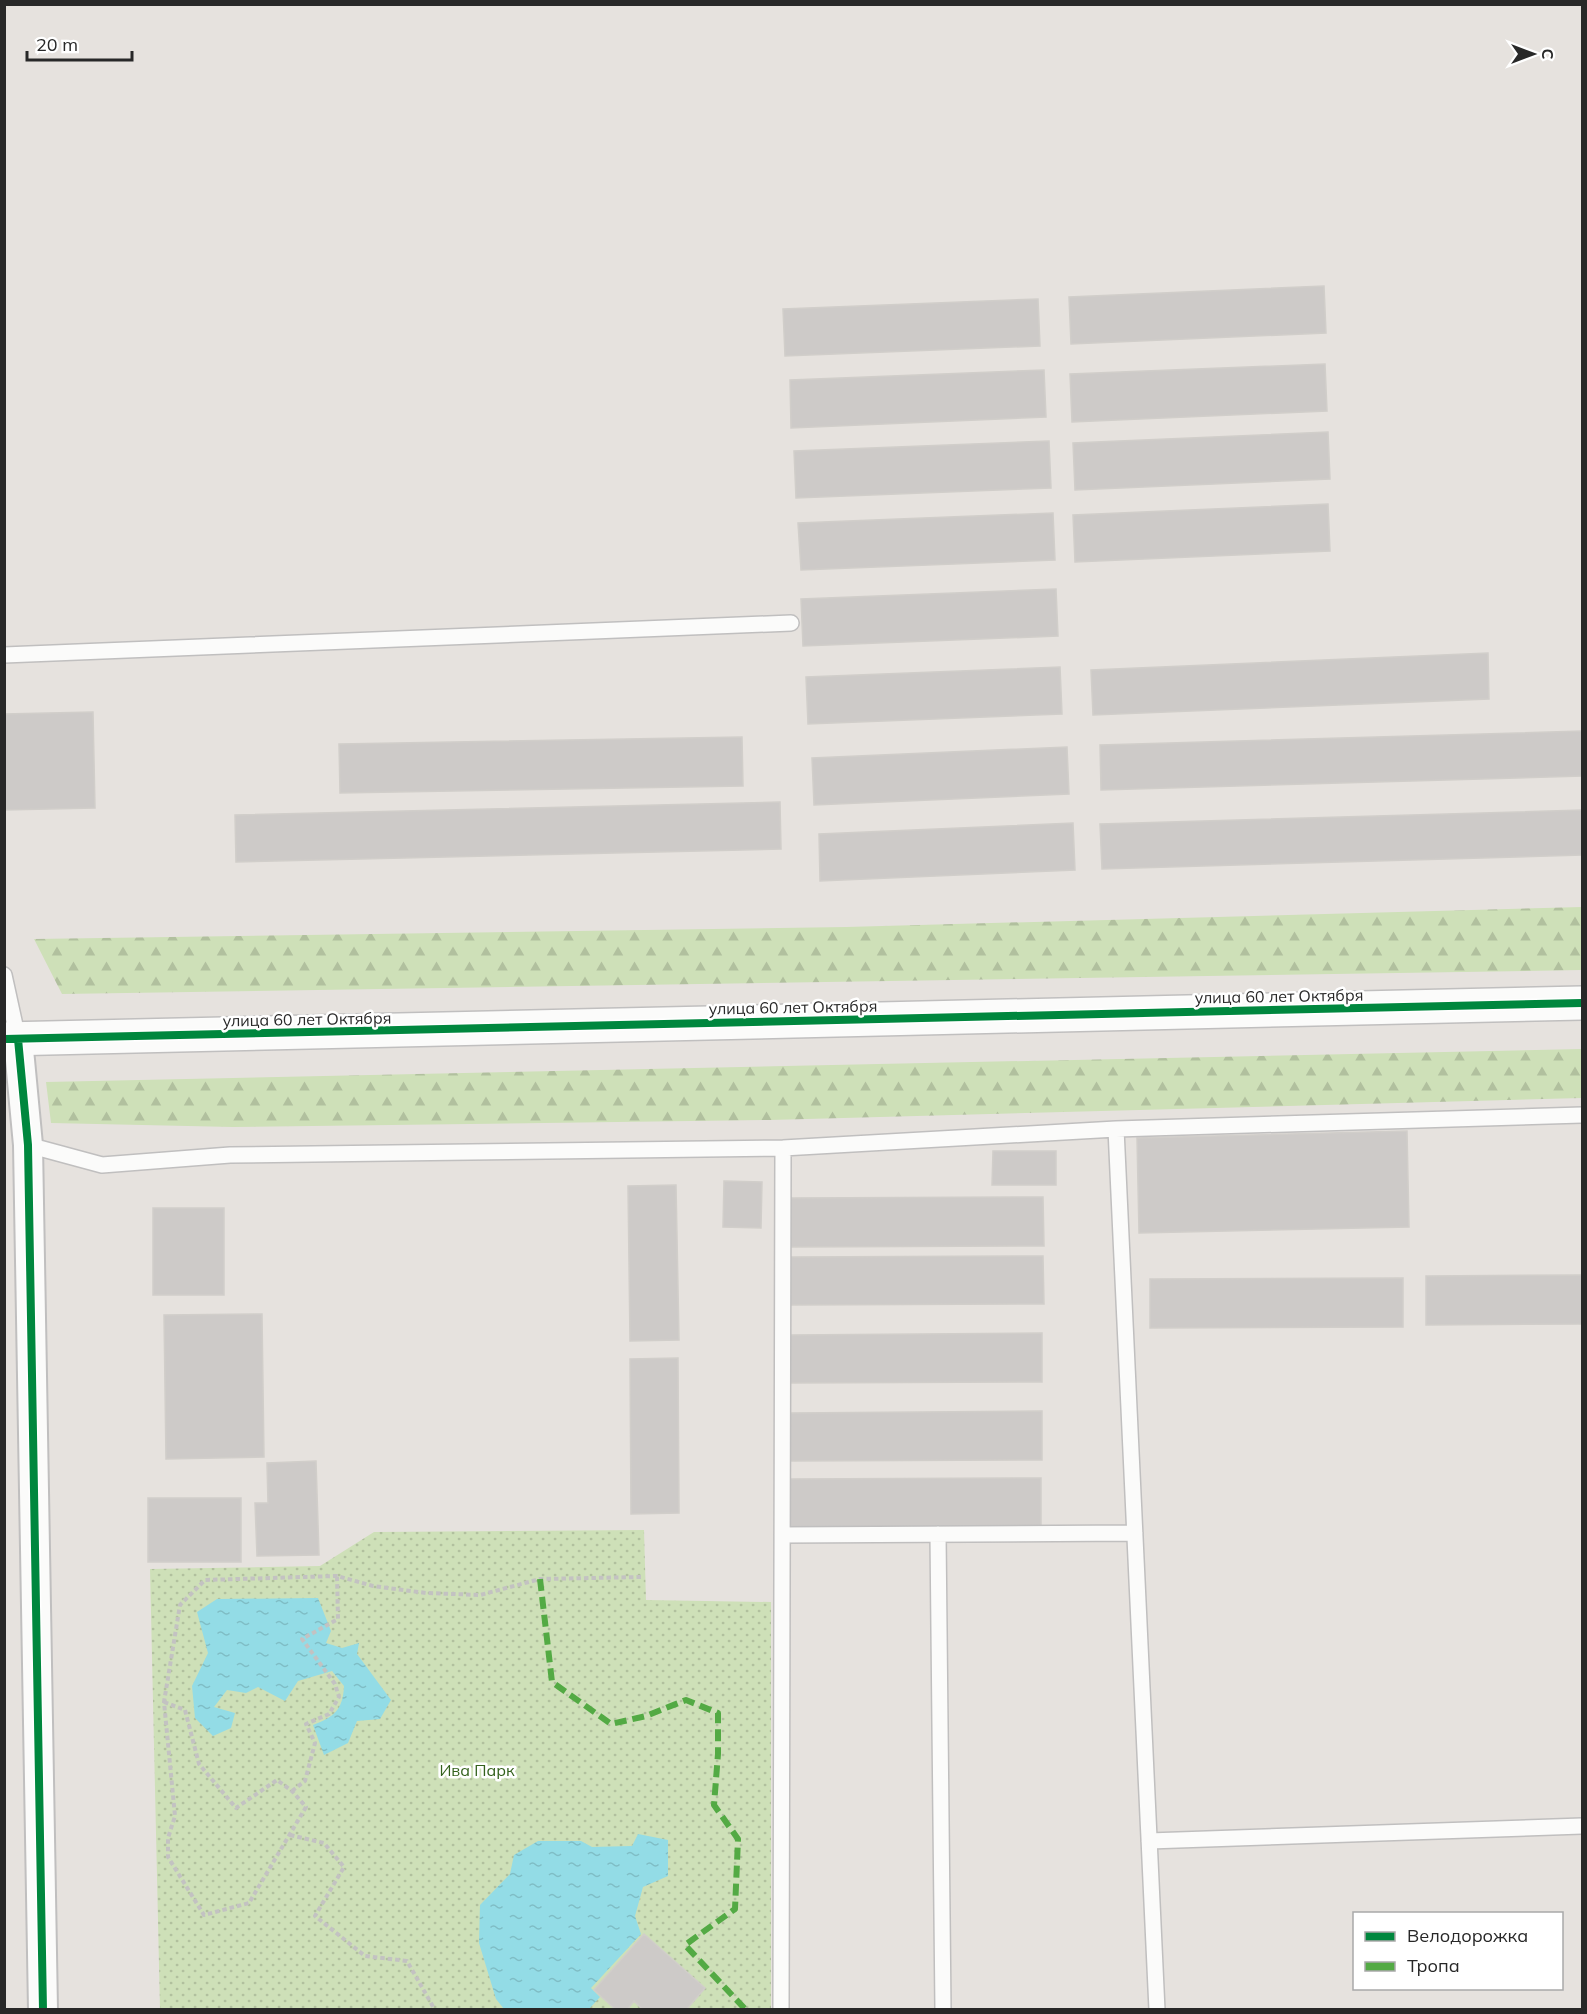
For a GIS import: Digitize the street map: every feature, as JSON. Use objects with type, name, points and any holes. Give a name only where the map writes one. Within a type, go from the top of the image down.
[{"type":"street","name":"улица 60 лет Октября","points":[[11,1039],[1582,1003]]},
{"type":"street","points":[[11,1039],[28,1145],[43,2010]]},
{"type":"lane","points":[[4,655],[791,623]]},
{"type":"lane","points":[[4,975],[11,1039]]},
{"type":"lane","points":[[28,1145],[102,1165],[230,1155],[783,1148],[1116,1130],[1582,1115]]},
{"type":"lane","points":[[1116,1130],[1157,2010]]},
{"type":"lane","points":[[781,2010],[783,1148]]},
{"type":"lane","points":[[782,1535],[1134,1533]]},
{"type":"lane","points":[[938,1534],[943,2010]]},
{"type":"lane","points":[[1149,1841],[1582,1826]]},
{"type":"path","points":[[292,1791],[305,1781],[315,1743],[306,1724],[329,1714],[339,1697],[335,1684],[302,1639],[338,1619],[337,1576]]},
{"type":"path","points":[[164,1702],[185,1710],[199,1764],[237,1808],[277,1780],[292,1791],[306,1807],[249,1903],[204,1915],[168,1857],[168,1838],[175,1816],[164,1702],[180,1605],[205,1580],[337,1576],[373,1586],[426,1593],[480,1595],[540,1579],[642,1577]]},
{"type":"path","points":[[290,1835],[324,1843],[344,1867],[315,1916],[365,1956],[407,1961],[435,2010]]},
{"type":"green space","points":[[1582,907],[1582,970],[62,994],[34,939],[846,927]]},
{"type":"green space","points":[[1582,1049],[1582,1098],[770,1120],[233,1127],[51,1123],[46,1082]]},
{"type":"green space","name":"Ива Парк","points":[[644,1530],[646,1600],[771,1602],[771,2009],[160,2009],[150,1569],[320,1566],[374,1532]]},
{"type":"water","points":[[318,1598],[331,1631],[326,1643],[342,1648],[359,1643],[357,1654],[391,1700],[380,1719],[357,1721],[348,1743],[324,1755],[313,1725],[336,1712],[342,1701],[344,1686],[332,1671],[298,1681],[285,1701],[258,1687],[246,1693],[227,1690],[214,1707],[235,1713],[231,1728],[213,1736],[195,1718],[192,1686],[208,1653],[197,1612],[217,1599]]},
{"type":"water","points":[[638,1834],[668,1840],[668,1876],[643,1887],[635,1916],[641,1934],[591,1988],[600,1997],[589,2009],[504,2009],[496,1999],[479,1943],[480,1905],[510,1874],[514,1855],[538,1841],[581,1841],[592,1847],[632,1846]]},
{"type":"building","points":[[1324,286],[1326,333],[1071,344],[1069,297]]},
{"type":"building","points":[[1038,299],[1040,346],[785,356],[783,309]]},
{"type":"building","points":[[1325,364],[1327,411],[1072,422],[1070,374]]},
{"type":"building","points":[[1044,370],[1046,417],[791,428],[790,380]]},
{"type":"building","points":[[1328,432],[1330,479],[1075,490],[1073,443]]},
{"type":"building","points":[[1049,441],[1051,488],[796,498],[794,451]]},
{"type":"building","points":[[1328,504],[1330,551],[1075,562],[1073,515]]},
{"type":"building","points":[[1053,513],[1055,560],[801,570],[798,523]]},
{"type":"building","points":[[1056,589],[1058,636],[803,646],[801,599]]},
{"type":"building","points":[[1488,653],[1489,699],[1093,715],[1091,670]]},
{"type":"building","points":[[1060,667],[1062,714],[808,724],[806,677]]},
{"type":"building","points":[[93,712],[95,808],[4,810],[4,714]]},
{"type":"building","points":[[1582,731],[1582,776],[1101,790],[1100,745]]},
{"type":"building","points":[[742,737],[743,786],[340,793],[339,744]]},
{"type":"building","points":[[1067,747],[1069,794],[814,805],[812,758]]},
{"type":"building","points":[[780,802],[781,849],[236,862],[235,815]]},
{"type":"building","points":[[1582,810],[1582,855],[1102,869],[1100,824]]},
{"type":"building","points":[[1073,823],[1075,870],[820,881],[819,834]]},
{"type":"building","points":[[1407,1131],[1409,1227],[1139,1233],[1137,1138]]},
{"type":"building","points":[[993,1151],[1056,1151],[1056,1185],[992,1185]]},
{"type":"building","points":[[724,1181],[762,1182],[761,1228],[723,1227]]},
{"type":"building","points":[[676,1185],[679,1340],[630,1341],[628,1186]]},
{"type":"building","points":[[1043,1197],[1044,1246],[791,1247],[790,1198]]},
{"type":"building","points":[[153,1208],[224,1208],[224,1295],[153,1295]]},
{"type":"building","points":[[1043,1256],[1044,1304],[791,1305],[790,1257]]},
{"type":"building","points":[[1582,1275],[1582,1324],[1426,1325],[1426,1276]]},
{"type":"building","points":[[1403,1278],[1403,1327],[1150,1328],[1150,1279]]},
{"type":"building","points":[[262,1314],[264,1457],[166,1459],[164,1315]]},
{"type":"building","points":[[1042,1333],[1042,1382],[790,1383],[790,1335]]},
{"type":"building","points":[[678,1358],[679,1513],[631,1514],[630,1359]]},
{"type":"building","points":[[1042,1411],[1042,1460],[790,1461],[790,1413]]},
{"type":"building","points":[[316,1461],[319,1555],[257,1556],[255,1503],[268,1503],[267,1463]]},
{"type":"building","points":[[1041,1478],[1041,1527],[788,1528],[788,1479]]},
{"type":"building","points":[[148,1498],[241,1498],[241,1562],[148,1562]]},
{"type":"building","points":[[644,1934],[705,1988],[686,2010],[643,2010],[634,2001],[627,2010],[616,2010],[594,1990]]},
{"type":"marked path","points":[[540,1579],[552,1682],[611,1724],[646,1716],[686,1700],[718,1713],[714,1805],[738,1839],[735,1909],[685,1945],[746,2010]]},
{"type":"cycle path","points":[[4,1039],[1582,1003]]},
{"type":"cycle path","points":[[18,1039],[28,1145],[43,2010]]}]
